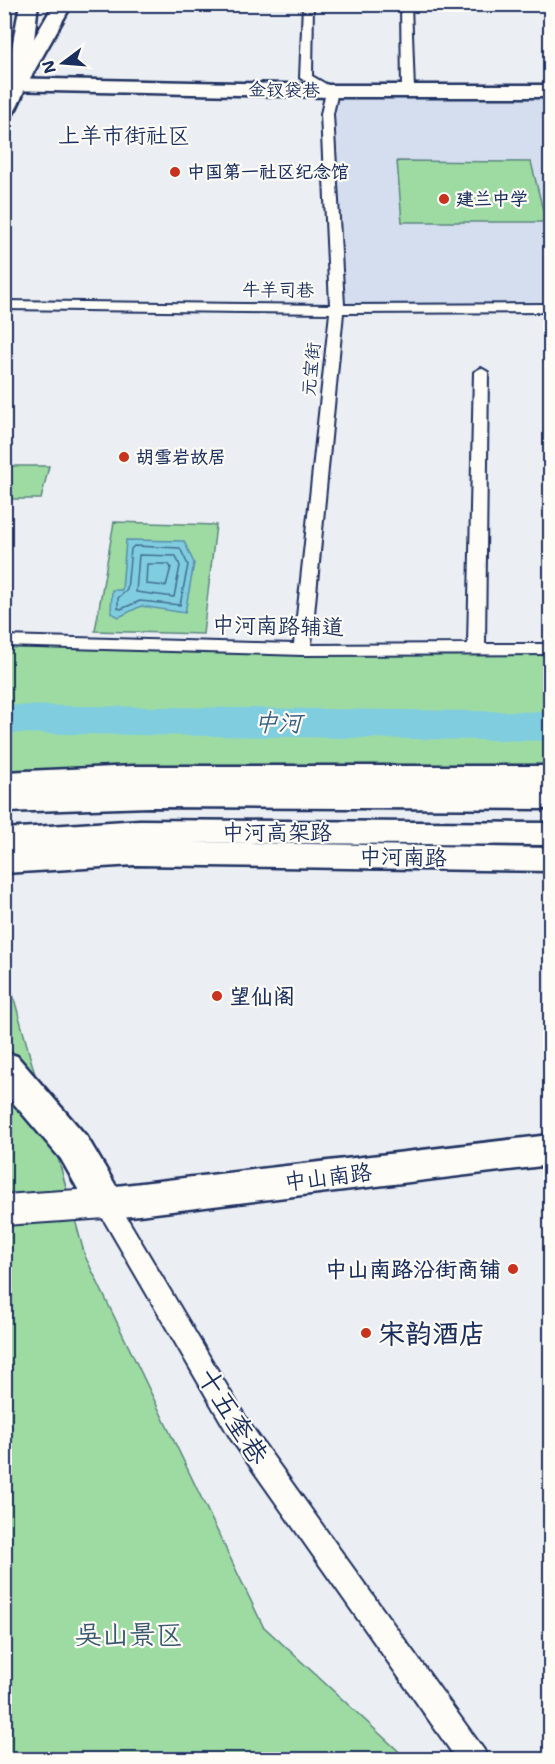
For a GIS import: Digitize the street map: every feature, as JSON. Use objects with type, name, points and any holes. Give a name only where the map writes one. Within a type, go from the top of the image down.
[{"type":"main road","points":[[4,112],[29,4]]},
{"type":"main road","points":[[11,85],[63,4]]},
{"type":"main road","name":"金钗袋巷","points":[[11,85],[332,91],[550,91]]},
{"type":"main road","points":[[4,783],[134,777],[550,777]]},
{"type":"main road","name":"中河高架路","points":[[4,801],[149,796],[550,798]]},
{"type":"main road","name":"中河高架路","points":[[4,840],[140,831],[550,834]]},
{"type":"main road","name":"中河南路","points":[[4,861],[135,853],[550,860]]},
{"type":"main road","name":"十五奎巷","points":[[4,1066],[74,1148],[106,1203]]},
{"type":"main road","name":"中山南路","points":[[106,1203],[550,1150]]},
{"type":"street","points":[[4,1209],[106,1203]]},
{"type":"lane","points":[[308,4],[306,78],[332,91]]},
{"type":"lane","points":[[406,4],[408,91]]},
{"type":"lane","name":"元宝街","points":[[302,650],[337,309],[327,114],[332,91]]},
{"type":"lane","name":"牛羊司巷","points":[[4,305],[337,309],[550,308]]},
{"type":"lane","points":[[476,650],[481,372]]},
{"type":"lane","name":"中河南路辅道","points":[[4,641],[302,650],[550,649]]},
{"type":"lane","name":"十五奎巷","points":[[106,1203],[240,1431],[474,1760]]},
{"type":"shaded area","name":"建兰中学","points":[[332,91],[550,91],[550,308],[341,307]]},
{"type":"green space","points":[[397,161],[531,162],[546,222],[402,222]]},
{"type":"green space","points":[[5,466],[49,466],[41,499],[5,499]]},
{"type":"green space","points":[[114,522],[216,525],[203,634],[95,631]]},
{"type":"green space","points":[[4,641],[476,650],[550,649],[550,721],[5,713]]},
{"type":"green space","points":[[4,730],[550,738],[550,771],[151,768],[5,775]]},
{"type":"green space","name":"吴山景区","points":[[4,973],[7,973],[85,1256],[263,1626],[407,1759],[5,1760]]},
{"type":"water","points":[[126,540],[184,541],[194,563],[185,613],[141,606],[119,617],[111,613],[112,590],[122,590]]},
{"type":"waterway","name":"中河","points":[[4,719],[550,727]]},
{"type":"place","name":"中国第一社区纪念馆","points":[[175,172]]},
{"type":"place","name":"建兰中学","points":[[444,199]]},
{"type":"place","name":"胡雪岩故居","points":[[124,457]]},
{"type":"place","name":"望仙阁","points":[[217,996]]},
{"type":"place","name":"中山南路沿街商铺","points":[[513,1269]]},
{"type":"place","name":"宋韵酒店","points":[[366,1333]]},
{"type":"district","name":"上羊市街社区","points":[[124,135]]}]
